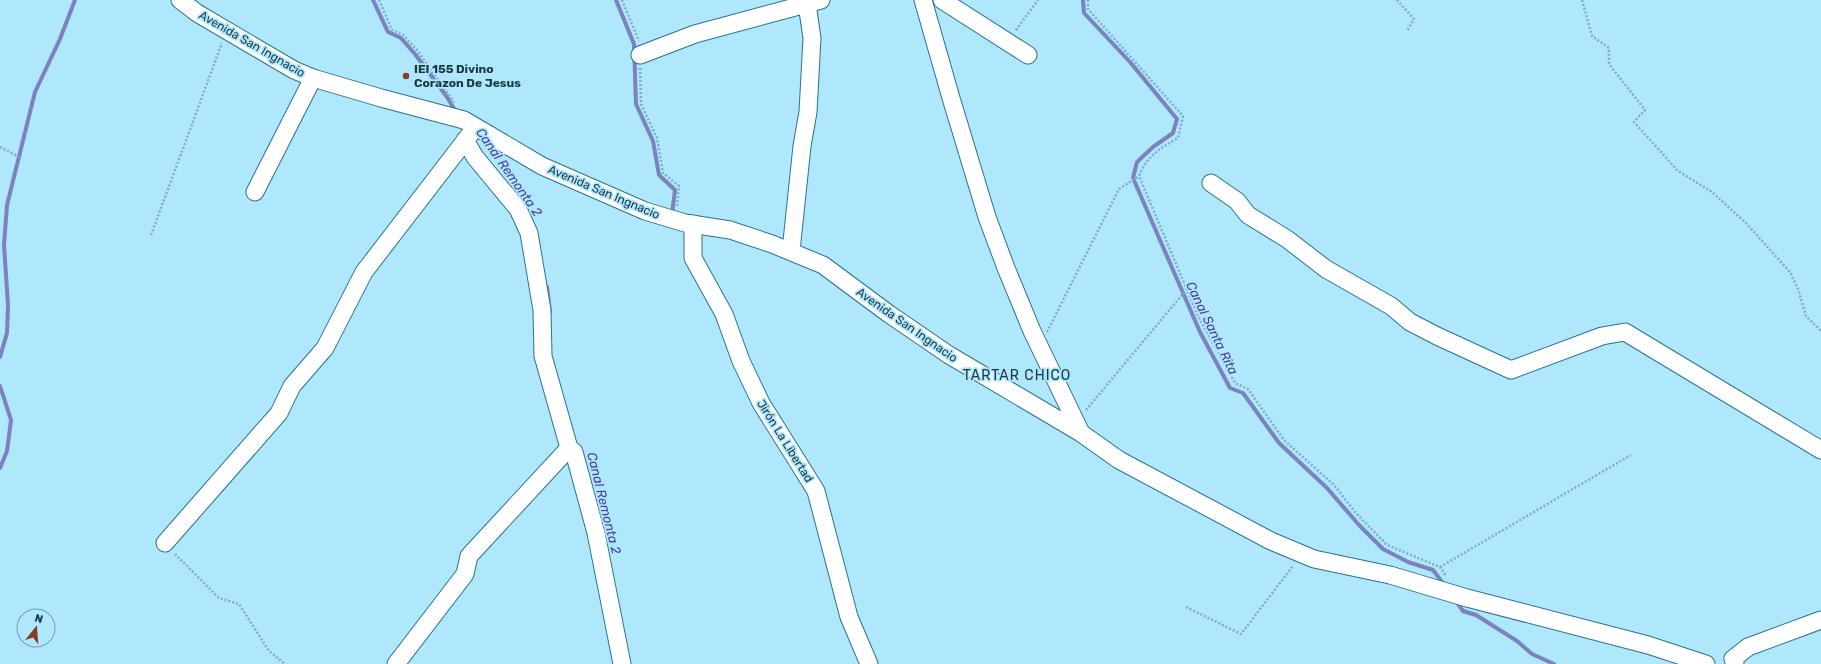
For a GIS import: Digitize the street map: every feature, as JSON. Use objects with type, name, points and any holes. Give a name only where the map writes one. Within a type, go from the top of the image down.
[{"type":"street","name":"Avenida San Ingnacio","points":[[180,0],[294,70],[313,78],[470,123],[542,166],[645,211],[675,220],[730,230],[824,265],[889,314],[949,355],[1079,427],[1119,460],[1271,541],[1314,559],[1390,575],[1460,596],[1640,643],[1706,664]]},
{"type":"street","points":[[923,0],[951,98],[988,217],[1006,268],[1040,347],[1079,427]]},
{"type":"street","points":[[942,0],[1028,55]]},
{"type":"street","points":[[640,55],[695,34],[814,2],[808,112],[802,146],[791,252]]},
{"type":"street","points":[[255,192],[313,78]]},
{"type":"street","points":[[165,544],[279,413],[292,386],[325,348],[364,272],[465,140],[470,123]]},
{"type":"street","points":[[465,140],[475,157],[518,210],[529,233],[542,310],[543,356],[569,448],[574,452],[596,533],[622,664]]},
{"type":"street","points":[[1211,183],[1237,201],[1248,215],[1287,239],[1326,269],[1391,306],[1410,322],[1512,370],[1602,336],[1625,332],[1821,450]]},
{"type":"street","name":"Jirón La Libertad","points":[[693,224],[693,258],[724,314],[741,361],[760,403],[816,491],[849,617],[869,664]]},
{"type":"street","points":[[396,664],[465,574],[469,556],[569,448]]},
{"type":"street","points":[[1735,664],[1733,659],[1748,647],[1821,620]]},
{"type":"path","points":[[379,0],[392,30],[403,35],[417,50],[470,123]]},
{"type":"path","points":[[622,0],[640,43],[641,104],[657,138],[663,173],[679,186],[675,220]]},
{"type":"path","points":[[1008,42],[1038,0]]},
{"type":"path","points":[[1040,347],[1119,189],[1139,176],[1144,163],[1158,149],[1178,138],[1183,116],[1088,9],[1088,0]]},
{"type":"path","points":[[1397,0],[1414,19],[1407,31]]},
{"type":"path","points":[[1582,0],[1592,36],[1609,48],[1609,64],[1645,110],[1634,122],[1678,171],[1712,192],[1746,223],[1790,272],[1798,289],[1806,316],[1821,331]]},
{"type":"path","points":[[151,235],[227,30]]},
{"type":"path","points":[[0,147],[19,157]]},
{"type":"path","points":[[1139,176],[1198,316],[1235,384],[1248,389],[1284,440],[1334,485],[1355,512],[1387,545],[1440,567],[1460,596]]},
{"type":"path","points":[[1079,427],[1187,289]]},
{"type":"path","points":[[1440,567],[1631,455]]},
{"type":"path","points":[[165,544],[219,598],[239,604],[269,651],[285,664]]},
{"type":"path","points":[[1186,607],[1241,634],[1302,554]]},
{"type":"waterway","points":[[0,357],[7,333],[8,305],[4,245],[7,205],[35,92],[60,39],[75,0]]},
{"type":"waterway","name":"Canal Remonta 2","points":[[373,0],[388,32],[401,38],[415,54],[447,97],[456,112]]},
{"type":"waterway","points":[[616,0],[634,44],[636,104],[653,141],[659,175],[675,190],[672,214]]},
{"type":"waterway","name":"Canal Santa Rita","points":[[1083,0],[1084,13],[1130,62],[1177,119],[1173,133],[1153,147],[1137,162],[1133,178],[1200,332],[1230,388],[1243,393],[1279,443],[1327,488],[1359,525],[1383,549],[1408,562],[1433,570],[1445,586]]},
{"type":"waterway","name":"Canal Remonta 2","points":[[547,287],[550,312]]},
{"type":"waterway","points":[[0,386],[11,420],[7,451],[0,468]]},
{"type":"waterway","name":"Canal Santa Rita","points":[[1456,601],[1463,611],[1476,615],[1517,641],[1532,654],[1554,664]]},
{"type":"place","name":"IEI 155 Divino Corazon De Jesus","points":[[406,76]]},
{"type":"district","name":"TARTAR CHICO","points":[[1017,375]]}]
